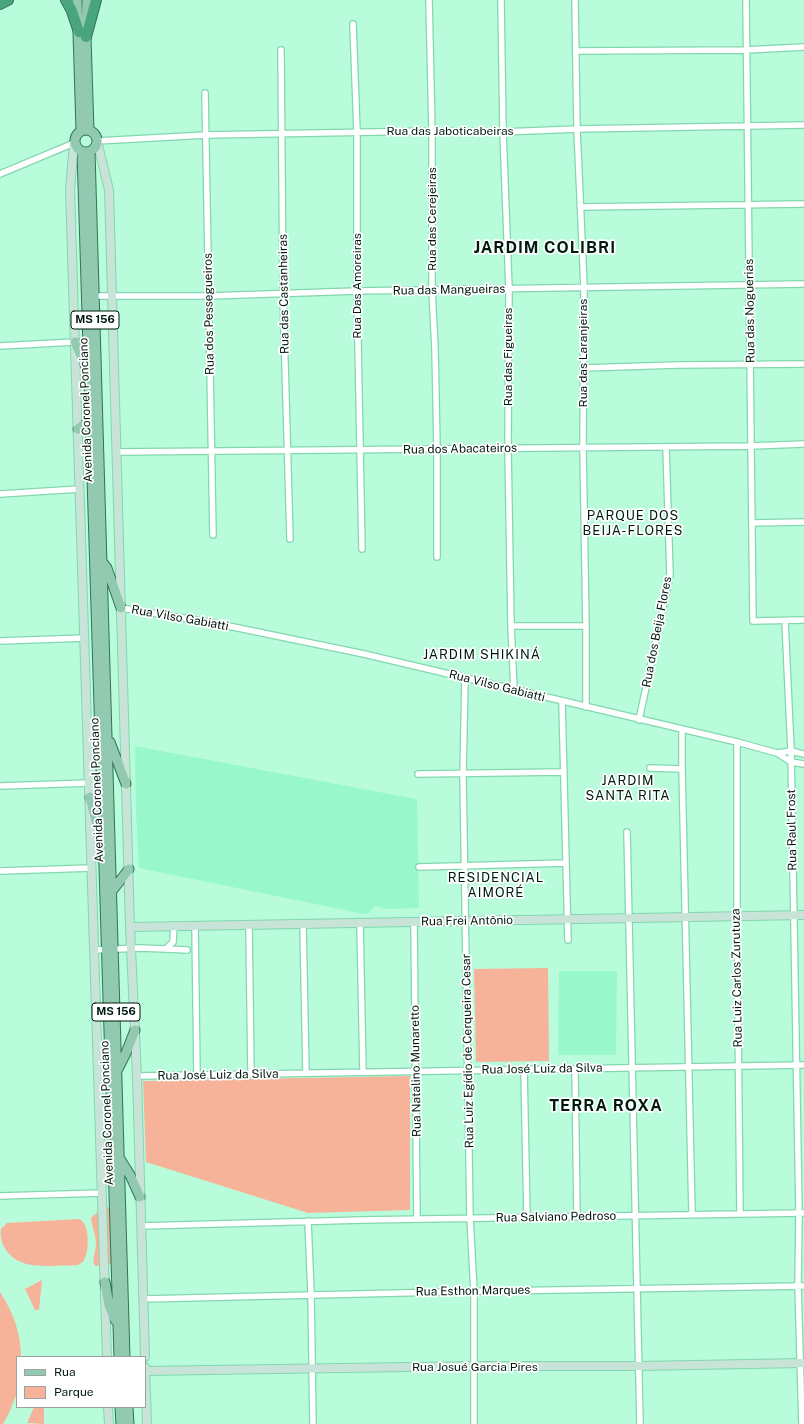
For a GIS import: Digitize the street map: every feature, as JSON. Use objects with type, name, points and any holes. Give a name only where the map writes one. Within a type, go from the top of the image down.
[{"type":"highway","points":[[0,4],[8,0]]},
{"type":"highway","points":[[66,0],[83,34]]},
{"type":"highway","points":[[83,34],[96,0]]},
{"type":"main road","points":[[77,0],[83,34]]},
{"type":"main road","points":[[85,130],[83,34],[87,0]]},
{"type":"main road","points":[[85,130],[95,134],[110,190],[130,927],[137,1076],[140,1226],[145,1356]]},
{"type":"main road","points":[[85,130],[75,137],[70,190],[107,1356]]},
{"type":"main road","points":[[74,143],[77,149],[86,152],[95,147],[97,141]]},
{"type":"main road","points":[[78,429],[83,425],[94,424],[89,374],[86,152]]},
{"type":"main road","name":"Avenida Coronel Ponciano","points":[[86,152],[94,296],[94,424],[92,488],[103,850]]},
{"type":"main road","points":[[75,342],[89,374]]},
{"type":"main road","name":"Avenida Coronel Ponciano","points":[[94,424],[102,549],[112,891],[109,923],[117,1070],[125,1356]]},
{"type":"main road","points":[[102,560],[107,568],[121,608]]},
{"type":"main road","points":[[107,734],[126,784]]},
{"type":"main road","points":[[90,797],[103,850],[109,923]]},
{"type":"main road","points":[[112,891],[129,869]]},
{"type":"main road","name":"Rua Frei Antônio","points":[[130,927],[804,916]]},
{"type":"main road","points":[[110,949],[119,1356]]},
{"type":"main road","points":[[117,1070],[126,1053],[135,1030]]},
{"type":"main road","points":[[120,1159],[130,1175],[140,1197]]},
{"type":"main road","points":[[105,1282],[109,1305],[118,1328]]},
{"type":"main road","name":"Rua Josué Garcia Pires","points":[[146,1371],[803,1363]]},
{"type":"main road","points":[[146,1398],[147,1424]]},
{"type":"main road","points":[[108,1408],[109,1424]]},
{"type":"main road","points":[[120,1408],[121,1424]]},
{"type":"main road","points":[[128,1408],[129,1424]]},
{"type":"street","name":"Rua das Cerejeiras","points":[[429,0],[432,131],[432,290],[437,449],[437,557]]},
{"type":"street","name":"Rua das Figueiras","points":[[501,0],[503,132],[509,290],[508,448],[511,626],[514,689]]},
{"type":"street","name":"Rua das Laranjeiras","points":[[575,0],[577,129],[584,287],[583,448],[586,707]]},
{"type":"street","name":"Rua das Noguerias","points":[[746,0],[753,621],[785,621]]},
{"type":"street","name":"Rua Das Amoreiras","points":[[353,24],[357,132],[357,291],[362,549]]},
{"type":"street","points":[[576,51],[746,50],[804,47]]},
{"type":"street","name":"Rua das Castanheiras","points":[[281,50],[283,294],[290,539]]},
{"type":"street","name":"Rua dos Pessegueiros","points":[[205,93],[213,535]]},
{"type":"street","name":"Rua das Jaboticabeiras","points":[[97,141],[206,134],[432,131],[503,132],[577,129],[804,125]]},
{"type":"street","points":[[0,174],[74,143]]},
{"type":"street","points":[[580,207],[804,204]]},
{"type":"street","name":"Rua das Mangueiras","points":[[94,296],[209,296],[357,291],[509,290],[584,287],[804,284]]},
{"type":"street","points":[[0,346],[75,342]]},
{"type":"street","points":[[583,368],[804,364]]},
{"type":"street","name":"Rua dos Abacateiros","points":[[117,452],[583,448],[804,444]]},
{"type":"street","name":"Rua dos Beija Flores","points":[[639,720],[670,575],[666,447]]},
{"type":"street","points":[[0,494],[80,489]]},
{"type":"street","points":[[752,523],[804,522]]},
{"type":"street","name":"Rua Vilso Gabiatti","points":[[121,608],[214,623],[364,654],[514,689],[562,702],[737,742],[777,753],[791,762],[804,764]]},
{"type":"street","points":[[785,621],[804,620]]},
{"type":"street","name":"Rua Raul Frost","points":[[785,621],[792,751],[796,1065],[801,1213],[803,1363],[802,1424]]},
{"type":"street","points":[[511,626],[586,626]]},
{"type":"street","points":[[0,641],[85,638]]},
{"type":"street","name":"Rua Luiz Egídio de Cerqueira Cesar","points":[[466,678],[463,774],[470,1218],[474,1292],[474,1424]]},
{"type":"street","points":[[562,702],[568,940]]},
{"type":"street","points":[[682,730],[692,1214]]},
{"type":"street","name":"Rua Luiz Carlos Zurutuza","points":[[737,742],[736,916],[740,1214]]},
{"type":"street","name":"Rua Vilso Gabiatti","points":[[777,753],[792,751],[804,754]]},
{"type":"street","points":[[650,768],[682,769]]},
{"type":"street","points":[[418,774],[564,772]]},
{"type":"street","points":[[0,786],[89,783]]},
{"type":"street","points":[[627,832],[640,1424]]},
{"type":"street","points":[[419,867],[566,863]]},
{"type":"street","points":[[0,871],[92,868]]},
{"type":"street","name":"Rua Natalino Munaretto","points":[[414,922],[418,1219]]},
{"type":"street","points":[[360,923],[363,1072]]},
{"type":"street","points":[[303,924],[306,1073]]},
{"type":"street","points":[[249,925],[251,1074]]},
{"type":"street","points":[[166,949],[173,942],[174,926]]},
{"type":"street","points":[[195,926],[197,1075]]},
{"type":"street","points":[[95,950],[131,948],[187,950]]},
{"type":"street","name":"Rua José Luiz da Silva","points":[[137,1076],[804,1065]]},
{"type":"street","points":[[575,1069],[576,1216]]},
{"type":"street","points":[[524,1070],[527,1217]]},
{"type":"street","points":[[0,1196],[102,1193]]},
{"type":"street","name":"Rua Salviano Pedroso","points":[[140,1226],[308,1221],[801,1213]]},
{"type":"street","points":[[308,1221],[313,1369],[313,1424]]},
{"type":"street","name":"Rua Esthon Marques","points":[[143,1299],[311,1294],[801,1286]]},
{"type":"shaded area","points":[[135,746],[416,799],[419,908],[389,909],[375,906],[369,913],[364,914],[139,868]]},
{"type":"shaded area","points":[[559,971],[617,971],[616,1055],[558,1055]]},
{"type":"green space","points":[[548,968],[549,1061],[476,1062],[474,969]]},
{"type":"green space","points":[[410,1076],[410,1210],[308,1213],[146,1162],[143,1081]]},
{"type":"green space","points":[[102,1208],[110,1208],[112,1264],[95,1266],[93,1261],[96,1241],[91,1218]]},
{"type":"green space","points":[[79,1219],[83,1221],[87,1231],[88,1243],[85,1259],[78,1265],[46,1266],[26,1264],[8,1253],[1,1240],[1,1229],[7,1223]]},
{"type":"green space","points":[[42,1280],[39,1310],[35,1310],[25,1289]]},
{"type":"green space","points":[[0,1292],[9,1307],[18,1331],[21,1356],[16,1356],[16,1396],[3,1424],[0,1424]]},
{"type":"green space","points":[[34,1408],[44,1408],[44,1424],[27,1423]]},
{"type":"district","name":"JARDIM COLIBRI","points":[[545,248]]},
{"type":"district","name":"PARQUE DOS BEIJA-FLORES","points":[[633,524]]},
{"type":"district","name":"JARDIM SHIKINÁ","points":[[482,655]]},
{"type":"district","name":"JARDIM SANTA RITA","points":[[628,788]]},
{"type":"district","name":"RESIDENCIAL AIMORÉ","points":[[496,886]]},
{"type":"district","name":"TERRA ROXA","points":[[606,1106]]}]
